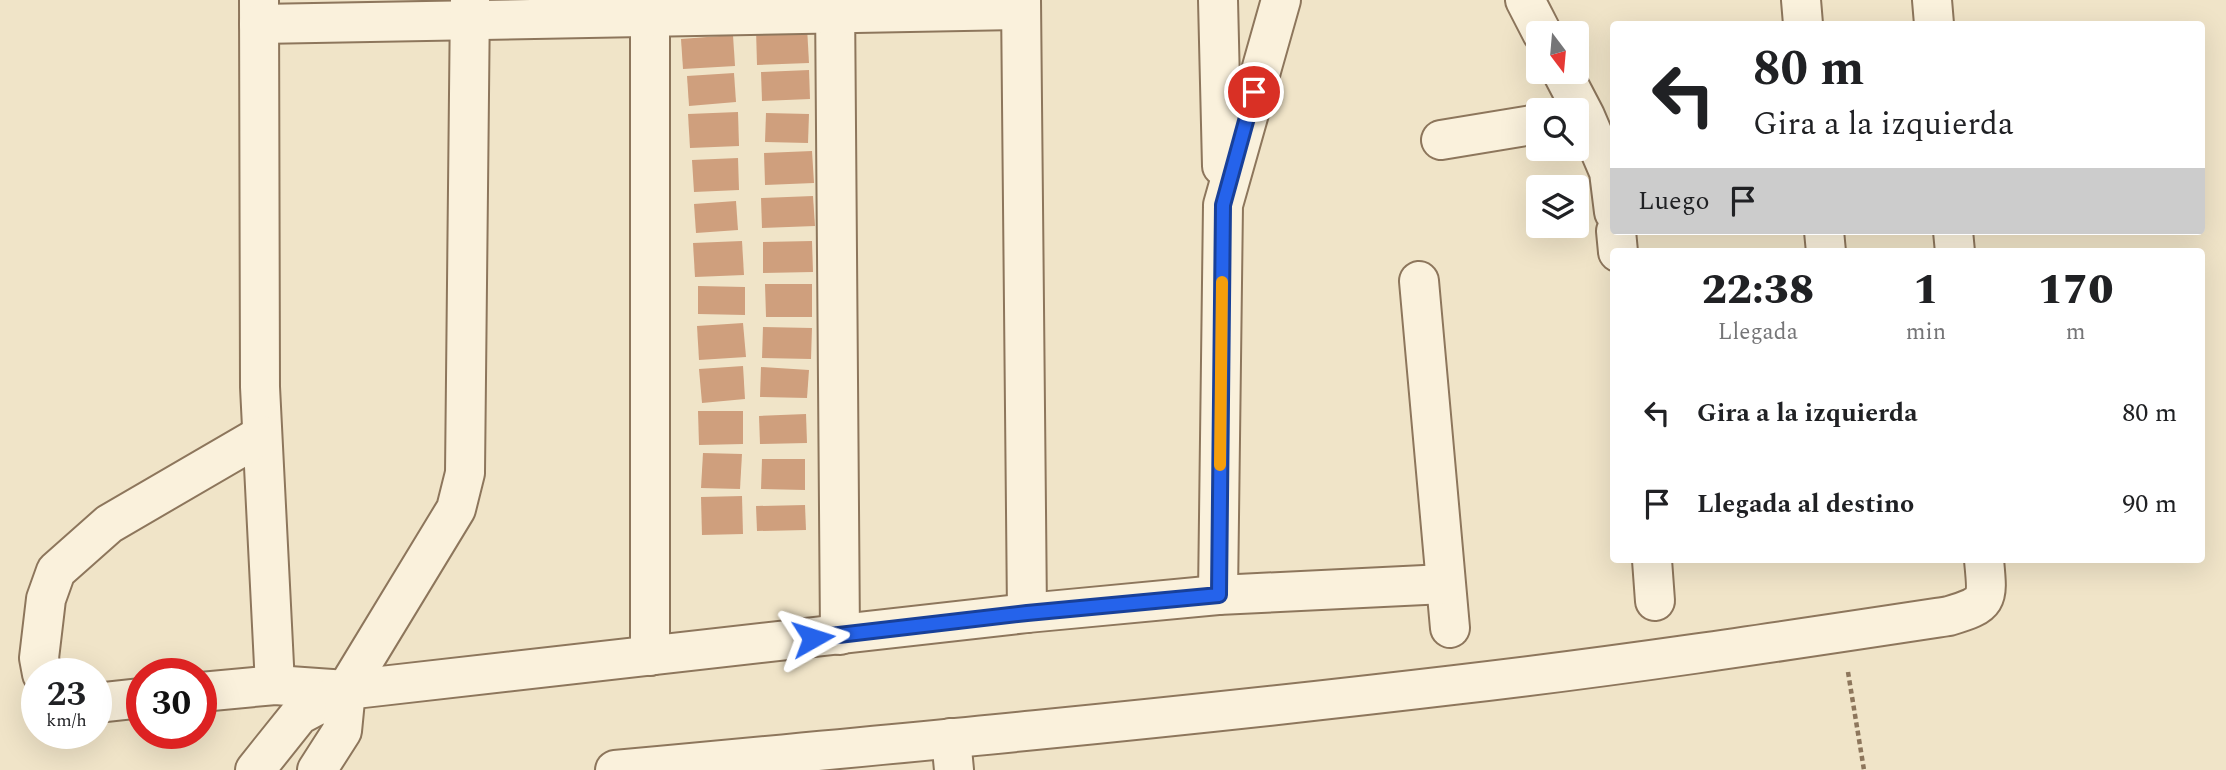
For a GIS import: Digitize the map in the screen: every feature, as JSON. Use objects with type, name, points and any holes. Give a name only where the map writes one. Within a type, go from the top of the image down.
[{"type":"street","points":[[1218,0],[1223,205],[1219,595]]},
{"type":"street","points":[[1223,205],[1281,0]]},
{"type":"street","points":[[1525,0],[1536,21]]},
{"type":"street","points":[[1801,0],[1803,21]]},
{"type":"street","points":[[1932,0],[1934,21]]},
{"type":"street","points":[[275,685],[262,435],[259,12],[1021,5],[1027,613]]},
{"type":"street","points":[[835,7],[840,635]]},
{"type":"street","points":[[650,8],[650,656]]},
{"type":"street","points":[[317,770],[342,731],[346,690],[456,509],[465,473],[470,10]]},
{"type":"street","points":[[1441,140],[1526,126]]},
{"type":"street","points":[[1589,132],[1610,170]]},
{"type":"street","points":[[1419,281],[1450,628]]},
{"type":"street","points":[[39,658],[46,599],[56,571],[109,524],[262,435]]},
{"type":"street","points":[[1652,563],[1655,601]]},
{"type":"street","points":[[615,770],[953,754],[1665,658],[1949,616],[1970,610],[1986,597],[1984,563]]},
{"type":"street","points":[[217,690],[275,685],[346,690],[1027,613],[1219,595],[1445,584]]},
{"type":"street","points":[[255,770],[299,715],[346,690]]},
{"type":"path","points":[[1848,672],[1864,770]]},
{"type":"building","points":[[807,27],[809,63],[757,65],[756,29]]},
{"type":"building","points":[[733,35],[735,66],[683,69],[681,39]]},
{"type":"building","points":[[809,70],[810,99],[762,101],[761,72]]},
{"type":"building","points":[[734,73],[736,102],[689,106],[687,76]]},
{"type":"building","points":[[738,112],[739,146],[690,148],[688,114]]},
{"type":"building","points":[[766,113],[809,114],[808,143],[765,142]]},
{"type":"building","points":[[812,151],[814,183],[765,185],[764,153]]},
{"type":"building","points":[[738,158],[739,190],[694,192],[692,160]]},
{"type":"building","points":[[813,196],[815,226],[762,228],[761,198]]},
{"type":"building","points":[[736,201],[738,230],[696,233],[694,204]]},
{"type":"building","points":[[742,241],[744,275],[695,277],[693,243]]},
{"type":"building","points":[[812,241],[813,272],[763,273],[763,242]]},
{"type":"building","points":[[765,284],[812,284],[812,317],[766,317]]},
{"type":"building","points":[[698,286],[745,287],[745,315],[698,314]]},
{"type":"building","points":[[743,323],[746,357],[699,360],[697,326]]},
{"type":"building","points":[[763,327],[812,328],[811,359],[762,358]]},
{"type":"building","points":[[743,366],[745,399],[702,403],[699,369]]},
{"type":"building","points":[[761,367],[809,370],[807,398],[760,397]]},
{"type":"building","points":[[698,411],[743,411],[743,444],[699,445]]},
{"type":"building","points":[[806,414],[807,443],[760,444],[759,416]]},
{"type":"building","points":[[703,453],[742,454],[740,489],[701,488]]},
{"type":"building","points":[[762,459],[805,459],[805,490],[761,489]]},
{"type":"building","points":[[742,496],[743,534],[702,535],[701,497]]},
{"type":"building","points":[[805,505],[806,530],[757,531],[756,506]]},
{"type":"slow traffic","points":[[1220,465],[1222,282]]},
{"type":"route","points":[[813,638],[1027,613],[1219,595],[1223,205],[1254,92]]}]
